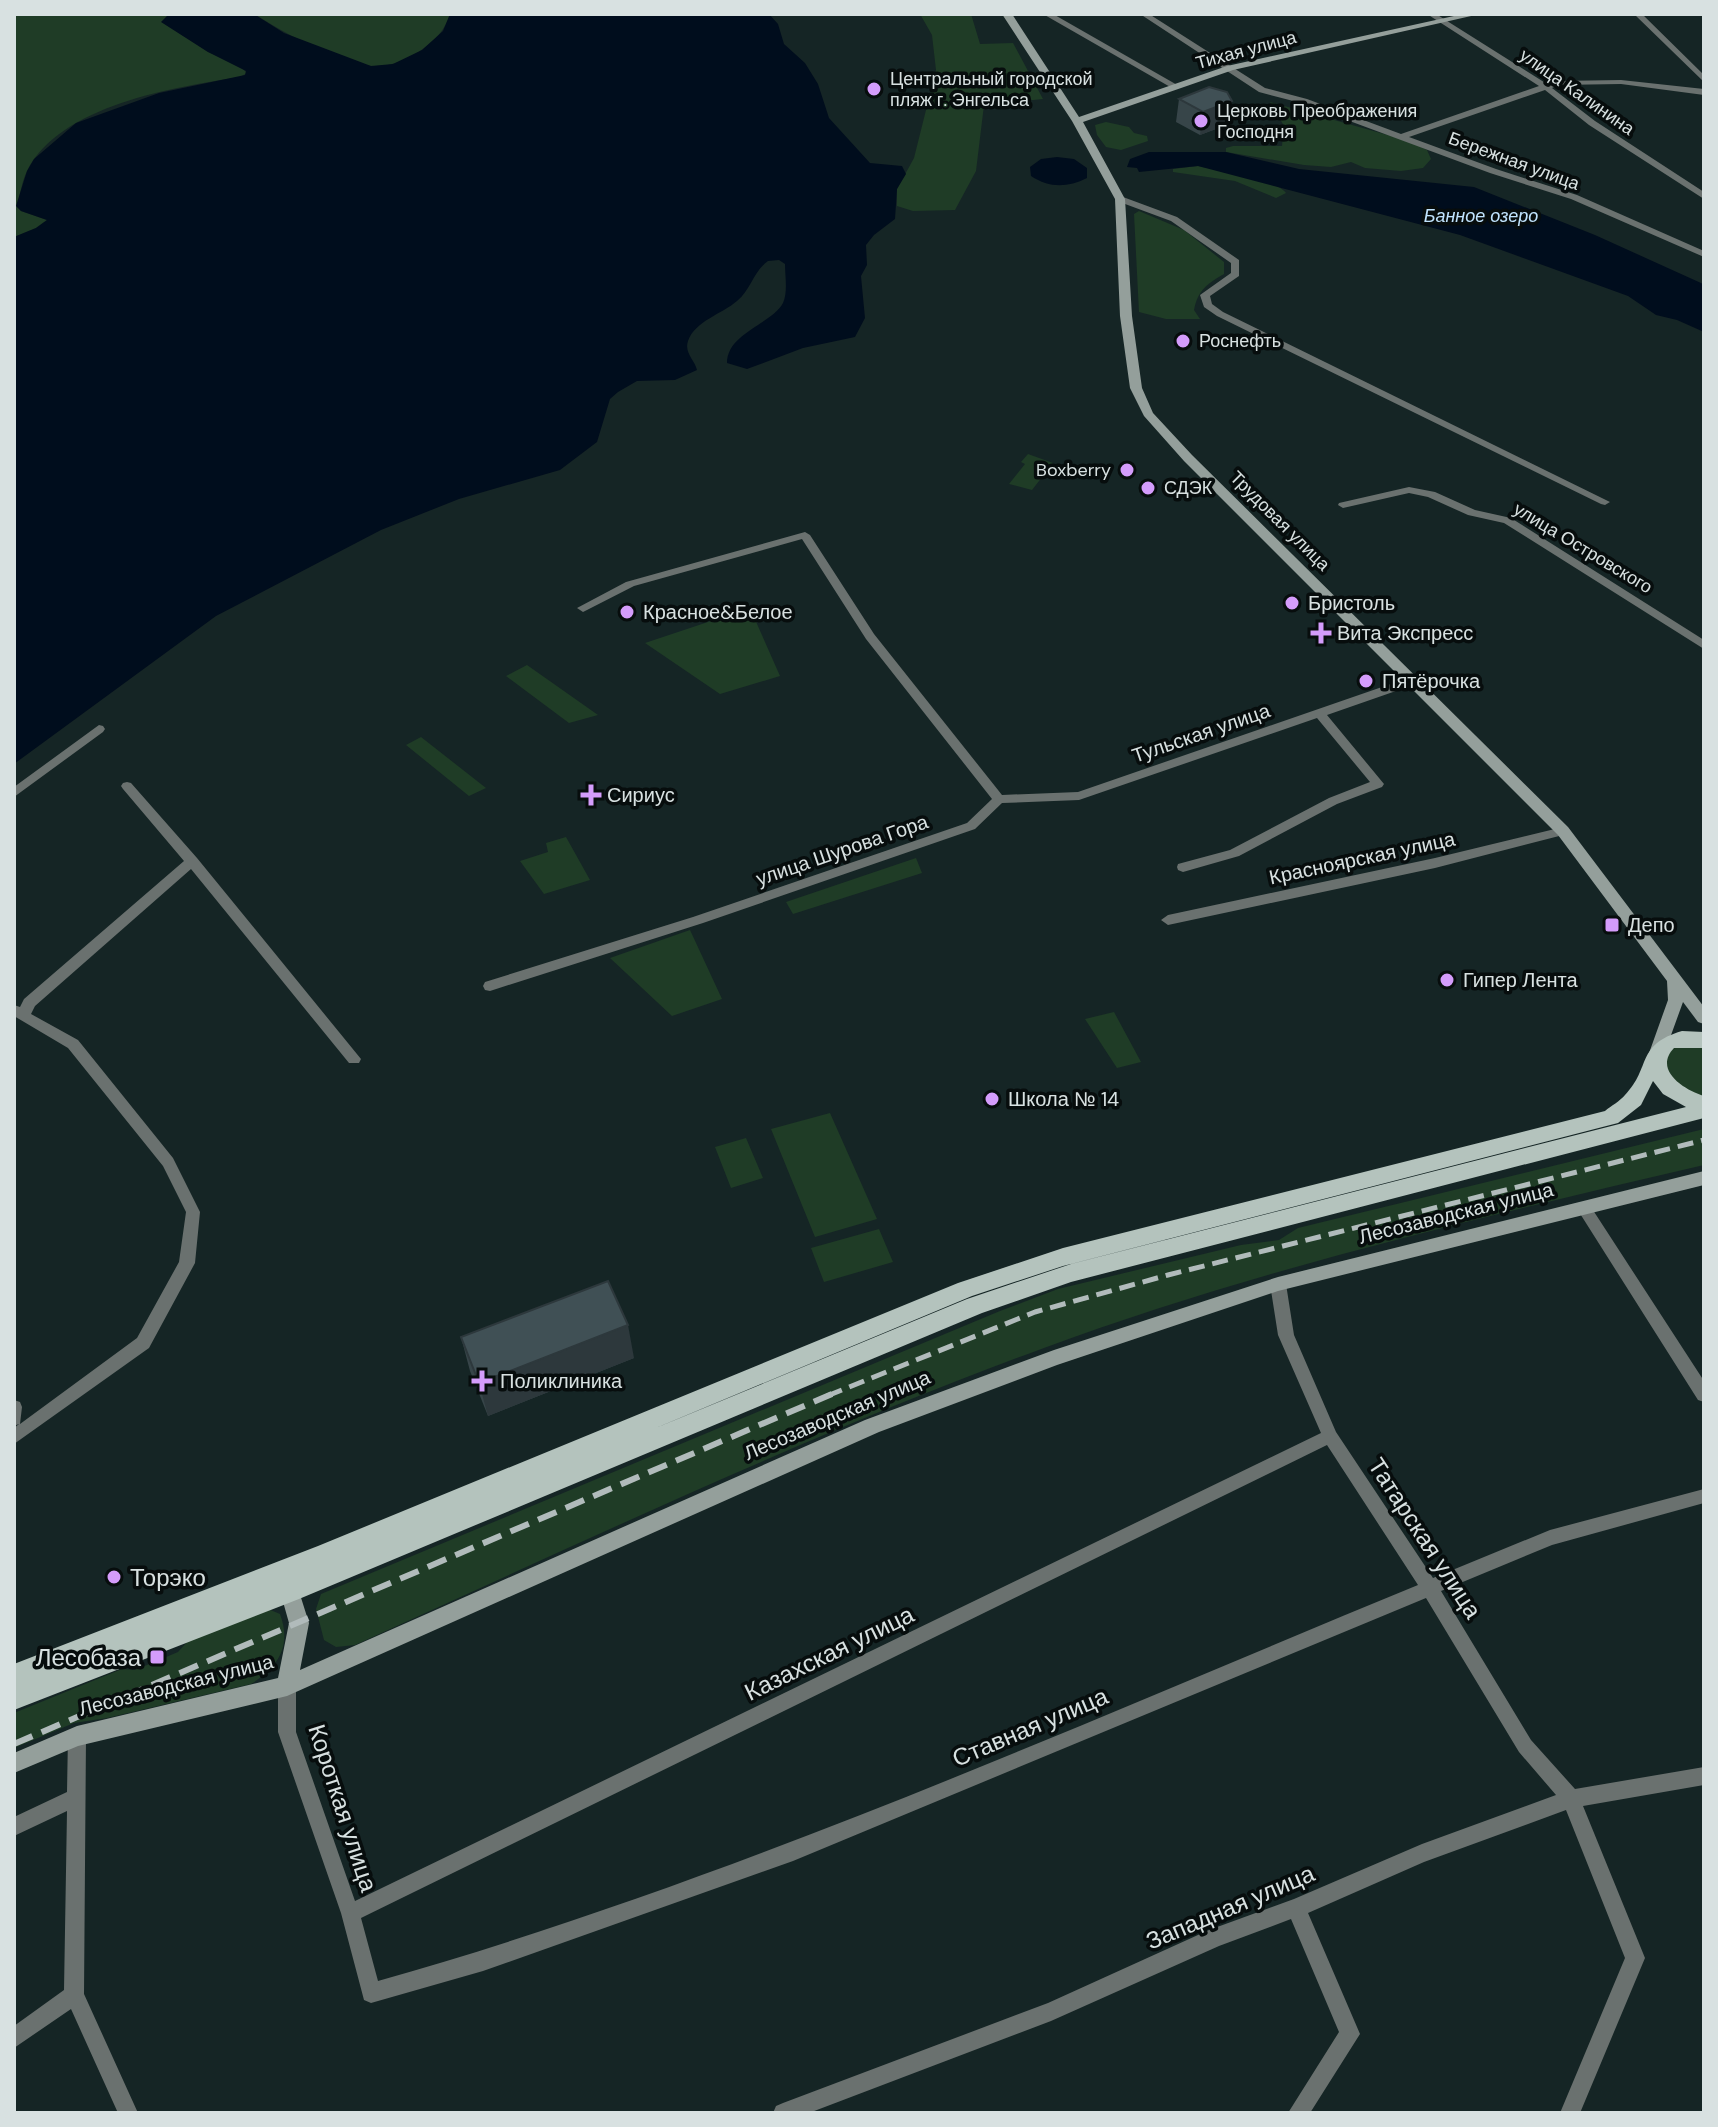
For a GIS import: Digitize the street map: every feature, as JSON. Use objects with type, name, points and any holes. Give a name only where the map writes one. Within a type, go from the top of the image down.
[{"type":"main road","name":"Трудовая улица","points":[[1007,14],[1077,121],[1120,199],[1129,351],[1136,388],[1148,414],[1188,458],[1563,831],[1704,1018]]},
{"type":"main road","name":"Тихая улица","points":[[1077,121],[1230,68],[1475,14]]},
{"type":"main road","points":[[1675,980],[1676,1000],[1656,1056],[1656,1069],[1663,1084],[1678,1096],[1704,1107]]},
{"type":"main road","points":[[14,1676],[342,1548],[966,1289],[1063,1257],[1611,1117],[1634,1099],[1663,1045],[1677,1039],[1704,1040]]},
{"type":"main road","name":"Лесозаводская улица","points":[[14,1698],[290,1591],[1002,1296],[1071,1273],[1704,1107]]},
{"type":"main road","name":"Лесозаводская улица","points":[[14,1763],[77,1736],[287,1686],[872,1426],[1054,1358],[1278,1284],[1704,1178]]},
{"type":"main road","name":"Короткая улица","points":[[287,1686],[299,1623],[290,1591]]},
{"type":"street","points":[[1047,14],[1175,86]]},
{"type":"street","name":"Бережная улица","points":[[1144,14],[1262,90],[1304,101],[1609,212],[1704,254]]},
{"type":"street","name":"улица Калинина","points":[[1431,14],[1546,87],[1592,123],[1704,196]]},
{"type":"street","points":[[1638,14],[1704,80]]},
{"type":"street","points":[[1401,137],[1546,87],[1569,82],[1621,82],[1704,92]]},
{"type":"street","points":[[1120,199],[1174,219],[1236,262],[1236,274],[1205,295],[1207,305],[1220,314],[1605,502]]},
{"type":"street","name":"улица Островского","points":[[1343,505],[1409,490],[1431,494],[1472,513],[1507,520],[1704,645]]},
{"type":"street","points":[[583,608],[630,584],[805,535],[870,636],[999,799]]},
{"type":"street","name":"Тульская улица","points":[[999,799],[1079,796],[1412,681]]},
{"type":"street","points":[[1183,867],[1234,853],[1333,801],[1378,784],[1320,714]]},
{"type":"street","points":[[14,793],[99,729]]},
{"type":"street","points":[[127,786],[354,1059]]},
{"type":"street","name":"улица Шурова Гора","points":[[490,986],[698,920],[958,831],[971,826],[999,799]]},
{"type":"street","name":"Красноярская улица","points":[[1168,920],[1435,863],[1563,831]]},
{"type":"street","points":[[14,1437],[143,1343],[187,1263],[193,1212],[168,1162],[73,1044],[19,1013],[192,861]]},
{"type":"street","points":[[1584,1208],[1704,1395]]},
{"type":"street","name":"Татарская улица","points":[[1278,1284],[1286,1335],[1330,1436],[1429,1587],[1525,1746],[1571,1799],[1635,1958],[1570,2113]]},
{"type":"street","points":[[14,1407],[14,1419]]},
{"type":"street","name":"Казахская улица","points":[[350,1913],[1330,1436]]},
{"type":"street","name":"Ставная улица","points":[[371,1993],[483,1961],[793,1852],[1550,1538],[1704,1496]]},
{"type":"street","name":"Короткая улица","points":[[287,1686],[287,1732],[350,1913],[371,1993]]},
{"type":"street","points":[[77,1736],[74,1995],[128,2113]]},
{"type":"street","name":"Западная улица","points":[[783,2113],[1051,2011],[1216,1937],[1296,1908],[1422,1853],[1571,1799],[1704,1776]]},
{"type":"street","points":[[14,1827],[75,1798]]},
{"type":"street","points":[[1296,1908],[1350,2034],[1298,2113]]},
{"type":"street","points":[[14,2038],[74,1995]]},
{"type":"green space","points":[[14,14],[169,14],[162,22],[208,52],[238,64],[247,73],[122,103],[65,130],[43,148],[27,171],[17,206],[21,211],[47,220],[14,237]]},
{"type":"green space","points":[[254,14],[450,14],[440,33],[419,52],[393,64],[373,66],[329,54]]},
{"type":"green space","points":[[920,14],[971,14],[980,44],[1013,43],[1043,99],[984,105],[976,171],[955,210],[913,211],[897,206],[897,189],[914,158],[936,70],[932,35]]},
{"type":"green space","points":[[1270,102],[1409,141],[1427,150],[1431,159],[1423,168],[1401,171],[1365,168],[1351,162],[1331,167],[1304,165],[1226,152],[1226,148],[1233,146],[1282,146],[1284,126]]},
{"type":"green space","points":[[1106,122],[1129,127],[1134,133],[1147,136],[1148,141],[1121,150],[1106,147],[1097,135],[1095,125]]},
{"type":"green space","points":[[1198,166],[1259,179],[1286,193],[1276,198],[1235,181],[1173,172],[1173,169]]},
{"type":"green space","points":[[1139,211],[1184,230],[1224,262],[1224,274],[1198,297],[1194,310],[1200,319],[1166,319],[1139,312],[1134,214]]},
{"type":"green space","points":[[1028,454],[1053,463],[1032,490],[1009,484],[1025,464],[1021,462]]},
{"type":"green space","points":[[750,608],[780,676],[720,694],[645,643]]},
{"type":"green space","points":[[527,665],[598,715],[569,723],[506,676]]},
{"type":"green space","points":[[421,737],[486,788],[469,796],[406,745]]},
{"type":"green space","points":[[566,837],[590,880],[544,894],[520,861],[548,852],[546,843]]},
{"type":"green space","points":[[916,858],[922,873],[793,914],[786,902]]},
{"type":"green space","points":[[690,930],[722,999],[672,1016],[610,958]]},
{"type":"green space","points":[[1114,1012],[1141,1062],[1117,1068],[1085,1019]]},
{"type":"green space","points":[[1704,1044],[1704,1096],[1671,1081],[1662,1056],[1667,1049]]},
{"type":"green space","points":[[830,1113],[877,1219],[815,1237],[771,1129]]},
{"type":"green space","points":[[1704,1129],[1704,1165],[1371,1246],[1206,1293],[1125,1320],[869,1416],[611,1528],[355,1645],[336,1647],[324,1640],[316,1609],[321,1594],[1058,1289],[1241,1245],[1279,1240],[1298,1228]]},
{"type":"green space","points":[[746,1138],[763,1178],[731,1188],[715,1147]]},
{"type":"green space","points":[[879,1229],[893,1262],[824,1282],[811,1248]]},
{"type":"green space","points":[[268,1609],[280,1614],[283,1646],[275,1663],[251,1684],[74,1723],[14,1748],[14,1713],[122,1669],[135,1670],[178,1652],[189,1640]]},
{"type":"water","points":[[169,14],[254,14],[284,33],[371,66],[393,64],[422,50],[443,31],[450,14],[769,14],[778,24],[784,44],[805,63],[818,84],[829,118],[870,163],[902,166],[906,174],[897,189],[895,219],[866,245],[867,265],[861,276],[865,318],[855,337],[803,348],[747,369],[727,363],[734,344],[770,317],[785,299],[785,264],[779,260],[768,261],[742,297],[696,328],[692,334],[687,349],[697,370],[675,380],[637,381],[618,392],[610,399],[597,442],[560,470],[459,499],[381,530],[216,616],[14,764],[14,237],[47,220],[21,211],[16,206],[34,159],[76,123],[159,93],[245,75],[246,71],[208,52],[161,22]]},
{"type":"water","name":"Банное озеро","points":[[1149,152],[1226,152],[1299,169],[1474,187],[1595,235],[1701,283],[1704,285],[1704,332],[1656,315],[1628,296],[1460,235],[1198,166],[1139,172],[1137,168],[1127,167],[1130,159]]},
{"type":"water","points":[[1041,159],[1074,159],[1087,168],[1087,178],[1058,185],[1031,176],[1030,167]]},
{"type":"building","points":[[1209,87],[1227,92],[1232,101],[1203,112],[1179,99]]},
{"type":"building","points":[[608,1281],[628,1325],[479,1383],[461,1337]]},
{"type":"railway","points":[[827,1396],[1035,1312],[1168,1275],[1704,1140]]},
{"type":"railway","points":[[14,1744],[832,1394]]},
{"type":"place","name":"Центральный городской пляж г. Энгельса","points":[[874,89]]},
{"type":"place","name":"Церковь Преображения Господня","points":[[1201,121]]},
{"type":"place","name":"Роснефть","points":[[1183,341]]},
{"type":"place","name":"Boxberry","points":[[1127,470]]},
{"type":"place","name":"СДЭК","points":[[1148,488]]},
{"type":"place","name":"Бристоль","points":[[1292,603]]},
{"type":"place","name":"Красное&Белое","points":[[627,612]]},
{"type":"place","name":"Вита Экспресс","points":[[1321,633]]},
{"type":"place","name":"Пятёрочка","points":[[1366,681]]},
{"type":"place","name":"Сириус","points":[[591,795]]},
{"type":"place","name":"Депо","points":[[1612,925]]},
{"type":"place","name":"Гипер Лента","points":[[1447,980]]},
{"type":"place","name":"Школа № 14","points":[[992,1099]]},
{"type":"place","name":"Поликлиника","points":[[482,1381]]},
{"type":"place","name":"Торэко","points":[[114,1577]]},
{"type":"place","name":"Лесобаза","points":[[157,1657]]}]
